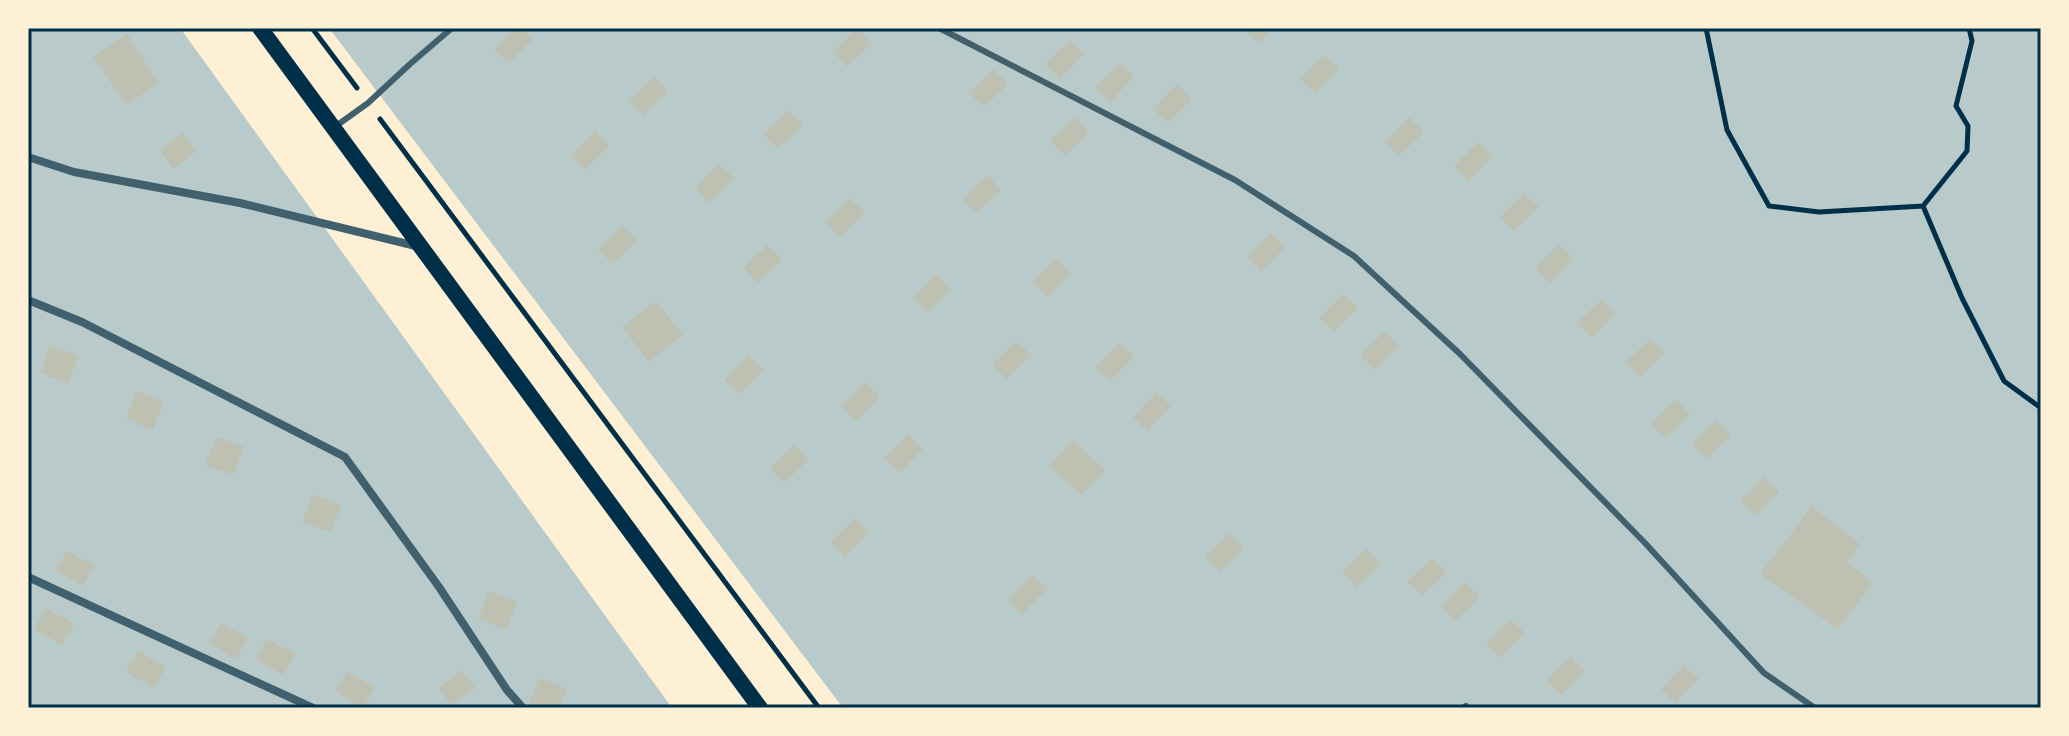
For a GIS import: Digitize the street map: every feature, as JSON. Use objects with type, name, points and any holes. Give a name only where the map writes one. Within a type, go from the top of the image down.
[{"type":"main road","points":[[260,28],[760,708]]},
{"type":"street","points":[[28,157],[74,172],[240,203],[421,247]]},
{"type":"street","points":[[28,300],[82,322],[345,457],[439,587],[507,690],[523,708]]},
{"type":"street","points":[[28,577],[313,708]]},
{"type":"lane","points":[[333,128],[368,103],[452,28]]},
{"type":"lane","points":[[939,28],[1235,180],[1354,256],[1460,354],[1645,543],[1764,673],[1815,708]]},
{"type":"path","points":[[312,28],[819,708]]},
{"type":"path","points":[[1706,28],[1727,130],[1769,206],[1819,212],[1923,206],[1967,151],[1968,126],[1956,106],[1972,41],[1969,28]]},
{"type":"path","points":[[1923,206],[1962,298],[2004,381],[2041,408]]},
{"type":"shaded area","points":[[28,28],[180,28],[672,708],[28,708]]},
{"type":"shaded area","points":[[329,28],[2041,28],[2041,708],[843,708]]},
{"type":"building","points":[[515,28],[522,28],[533,39],[509,63],[494,49]]},
{"type":"building","points":[[857,28],[872,43],[847,67],[833,52]]},
{"type":"building","points":[[1242,28],[1274,28],[1259,44]]},
{"type":"building","points":[[127,34],[159,83],[126,105],[93,56]]},
{"type":"building","points":[[1070,40],[1084,54],[1060,79],[1045,64]]},
{"type":"building","points":[[1325,55],[1339,69],[1315,93],[1300,79]]},
{"type":"building","points":[[1120,63],[1134,77],[1110,102],[1095,87]]},
{"type":"building","points":[[993,69],[1008,84],[984,107],[969,93]]},
{"type":"building","points":[[654,76],[668,91],[644,115],[629,101]]},
{"type":"building","points":[[1177,84],[1192,99],[1168,123],[1153,109]]},
{"type":"building","points":[[788,110],[803,125],[778,149],[763,134]]},
{"type":"building","points":[[1075,117],[1089,132],[1065,156],[1050,141]]},
{"type":"building","points":[[1409,117],[1424,132],[1399,156],[1385,142]]},
{"type":"building","points":[[595,131],[609,146],[585,170],[571,155]]},
{"type":"building","points":[[183,133],[197,151],[173,169],[160,150]]},
{"type":"building","points":[[1478,142],[1493,156],[1469,181],[1454,166]]},
{"type":"building","points":[[719,164],[734,178],[709,203],[695,188]]},
{"type":"building","points":[[987,175],[1001,190],[977,213],[962,199]]},
{"type":"building","points":[[1524,193],[1539,207],[1514,231],[1500,217]]},
{"type":"building","points":[[850,198],[865,213],[840,237],[826,222]]},
{"type":"building","points":[[622,226],[637,240],[613,264],[598,250]]},
{"type":"building","points":[[1271,233],[1285,247],[1261,272],[1247,257]]},
{"type":"building","points":[[1559,244],[1573,259],[1550,283],[1535,268]]},
{"type":"building","points":[[767,245],[782,259],[758,283],[743,268]]},
{"type":"building","points":[[1056,258],[1071,273],[1047,297],[1032,282]]},
{"type":"building","points":[[937,274],[951,289],[927,312],[912,298]]},
{"type":"building","points":[[1343,294],[1358,308],[1334,332],[1319,318]]},
{"type":"building","points":[[1602,299],[1616,313],[1592,338],[1577,323]]},
{"type":"building","points":[[656,301],[683,335],[649,362],[622,327]]},
{"type":"building","points":[[1385,331],[1399,346],[1375,370],[1360,355]]},
{"type":"building","points":[[1650,339],[1665,353],[1641,377],[1626,362]]},
{"type":"building","points":[[1016,341],[1031,355],[1007,379],[992,365]]},
{"type":"building","points":[[1119,343],[1134,357],[1110,381],[1095,367]]},
{"type":"building","points":[[50,345],[78,356],[68,384],[40,373]]},
{"type":"building","points":[[749,355],[764,370],[739,394],[725,380]]},
{"type":"building","points":[[865,382],[880,397],[856,421],[841,406]]},
{"type":"building","points":[[136,391],[164,402],[153,430],[126,419]]},
{"type":"building","points":[[1157,392],[1171,407],[1147,431],[1133,417]]},
{"type":"building","points":[[1675,399],[1690,414],[1665,438],[1651,424]]},
{"type":"building","points":[[1716,420],[1731,435],[1707,459],[1692,444]]},
{"type":"building","points":[[908,434],[923,449],[899,473],[884,458]]},
{"type":"building","points":[[216,437],[244,447],[233,475],[205,465]]},
{"type":"building","points":[[1073,440],[1105,470],[1081,495],[1049,465]]},
{"type":"building","points":[[794,444],[809,459],[784,483],[770,468]]},
{"type":"building","points":[[1764,477],[1779,492],[1755,516],[1740,501]]},
{"type":"building","points":[[313,494],[341,505],[330,532],[302,522]]},
{"type":"building","points":[[1812,506],[1860,544],[1847,562],[1873,583],[1838,629],[1760,574]]},
{"type":"building","points":[[855,518],[869,533],[845,557],[831,542]]},
{"type":"building","points":[[1229,533],[1244,548],[1220,572],[1205,557]]},
{"type":"building","points":[[1366,548],[1381,563],[1356,587],[1342,572]]},
{"type":"building","points":[[67,551],[95,565],[83,586],[55,570]]},
{"type":"building","points":[[1432,558],[1447,572],[1422,596],[1407,582]]},
{"type":"building","points":[[1032,575],[1047,589],[1022,614],[1008,599]]},
{"type":"building","points":[[1465,582],[1480,597],[1455,621],[1441,606]]},
{"type":"building","points":[[489,591],[517,602],[506,630],[478,619]]},
{"type":"building","points":[[46,608],[74,624],[62,645],[34,629]]},
{"type":"building","points":[[1510,619],[1525,633],[1500,658],[1486,643]]},
{"type":"building","points":[[221,623],[248,638],[236,659],[209,643]]},
{"type":"building","points":[[267,639],[295,654],[283,675],[255,659]]},
{"type":"building","points":[[138,651],[166,667],[153,688],[126,672]]},
{"type":"building","points":[[1571,656],[1585,671],[1561,695],[1546,681]]},
{"type":"building","points":[[1684,665],[1699,679],[1675,703],[1661,689]]},
{"type":"building","points":[[462,670],[475,688],[452,705],[438,688]]},
{"type":"building","points":[[347,672],[375,687],[363,708],[335,691]]},
{"type":"building","points":[[539,678],[567,689],[559,708],[528,706]]}]
